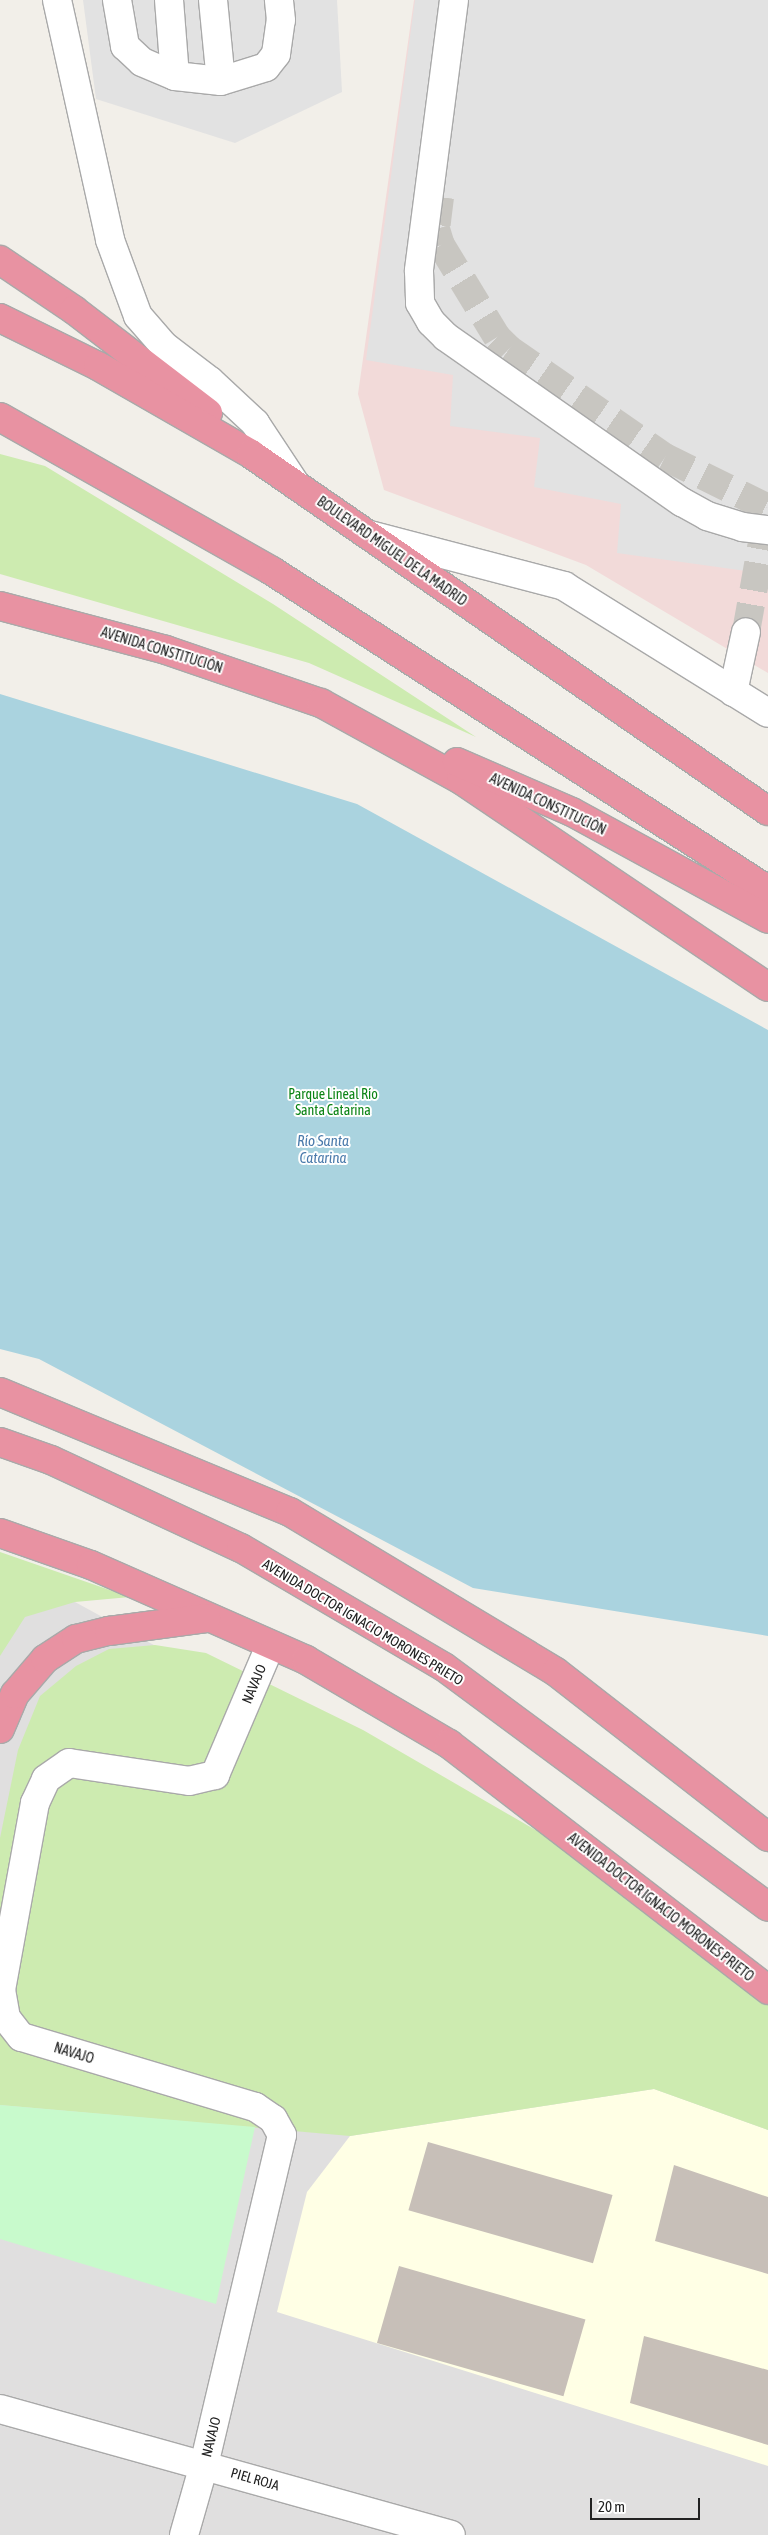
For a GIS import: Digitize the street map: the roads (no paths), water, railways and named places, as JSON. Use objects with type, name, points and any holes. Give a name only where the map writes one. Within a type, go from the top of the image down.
[{"type":"highway","points":[[0,260],[74,310],[196,402],[251,454]]},
{"type":"highway","name":"BOULEVARD MIGUEL DE LA MADRID","points":[[0,318],[98,366],[251,454],[768,811]]},
{"type":"highway","points":[[0,417],[272,570],[768,890]]},
{"type":"highway","points":[[0,430],[51,444]]},
{"type":"highway","name":"AVENIDA CONSTITUCIÓN","points":[[0,606],[166,650],[321,702],[572,812],[768,919]]},
{"type":"highway","name":"AVENIDA CONSTITUCIÓN","points":[[321,702],[462,780],[611,878],[768,987]]},
{"type":"highway","points":[[0,1392],[290,1512],[556,1672],[768,1837]]},
{"type":"highway","name":"AVENIDA DOCTOR IGNACIO MORONES PRIETO","points":[[0,1442],[51,1460],[241,1548],[444,1667],[768,1907]]},
{"type":"highway","name":"AVENIDA DOCTOR IGNACIO MORONES PRIETO","points":[[0,1533],[91,1565],[206,1618],[306,1660],[449,1744],[768,1990]]},
{"type":"highway","points":[[0,1729],[15,1694],[45,1659],[76,1639],[109,1631],[206,1618]]},
{"type":"street","points":[[57,0],[110,240],[138,316],[164,346],[210,381],[255,423],[296,485]]},
{"type":"street","points":[[117,0],[125,46],[142,62],[175,76],[221,81],[266,67],[276,54],[281,20],[279,0]]},
{"type":"street","points":[[169,0],[175,76]]},
{"type":"street","points":[[213,0],[221,81]]},
{"type":"street","points":[[454,0],[418,271],[420,303],[431,322],[446,337],[682,502],[707,516],[742,527],[768,530]]},
{"type":"street","points":[[368,534],[564,586],[768,713]]},
{"type":"street","points":[[733,692],[746,632]]},
{"type":"street","name":"NAVAJO","points":[[184,2535],[204,2465],[282,2135],[273,2119],[255,2107],[21,2037],[6,2018],[1,1990],[34,1803],[46,1779],[69,1763],[189,1781],[215,1775],[270,1646]]},
{"type":"street","name":"PIEL ROJA","points":[[0,2409],[451,2535]]},
{"type":"water","name":"Río Santa Catarina","points":[[0,694],[357,804],[768,1030],[768,1636],[473,1588],[39,1359],[0,1349]]},
{"type":"tunnel","points":[[440,197],[436,229],[441,245],[497,337],[509,349],[665,457],[768,508]]},
{"type":"tunnel","points":[[746,632],[768,508]]},
{"type":"park label","name":"Parque Lineal Río Santa Catarina","points":[[333,1102]]}]
